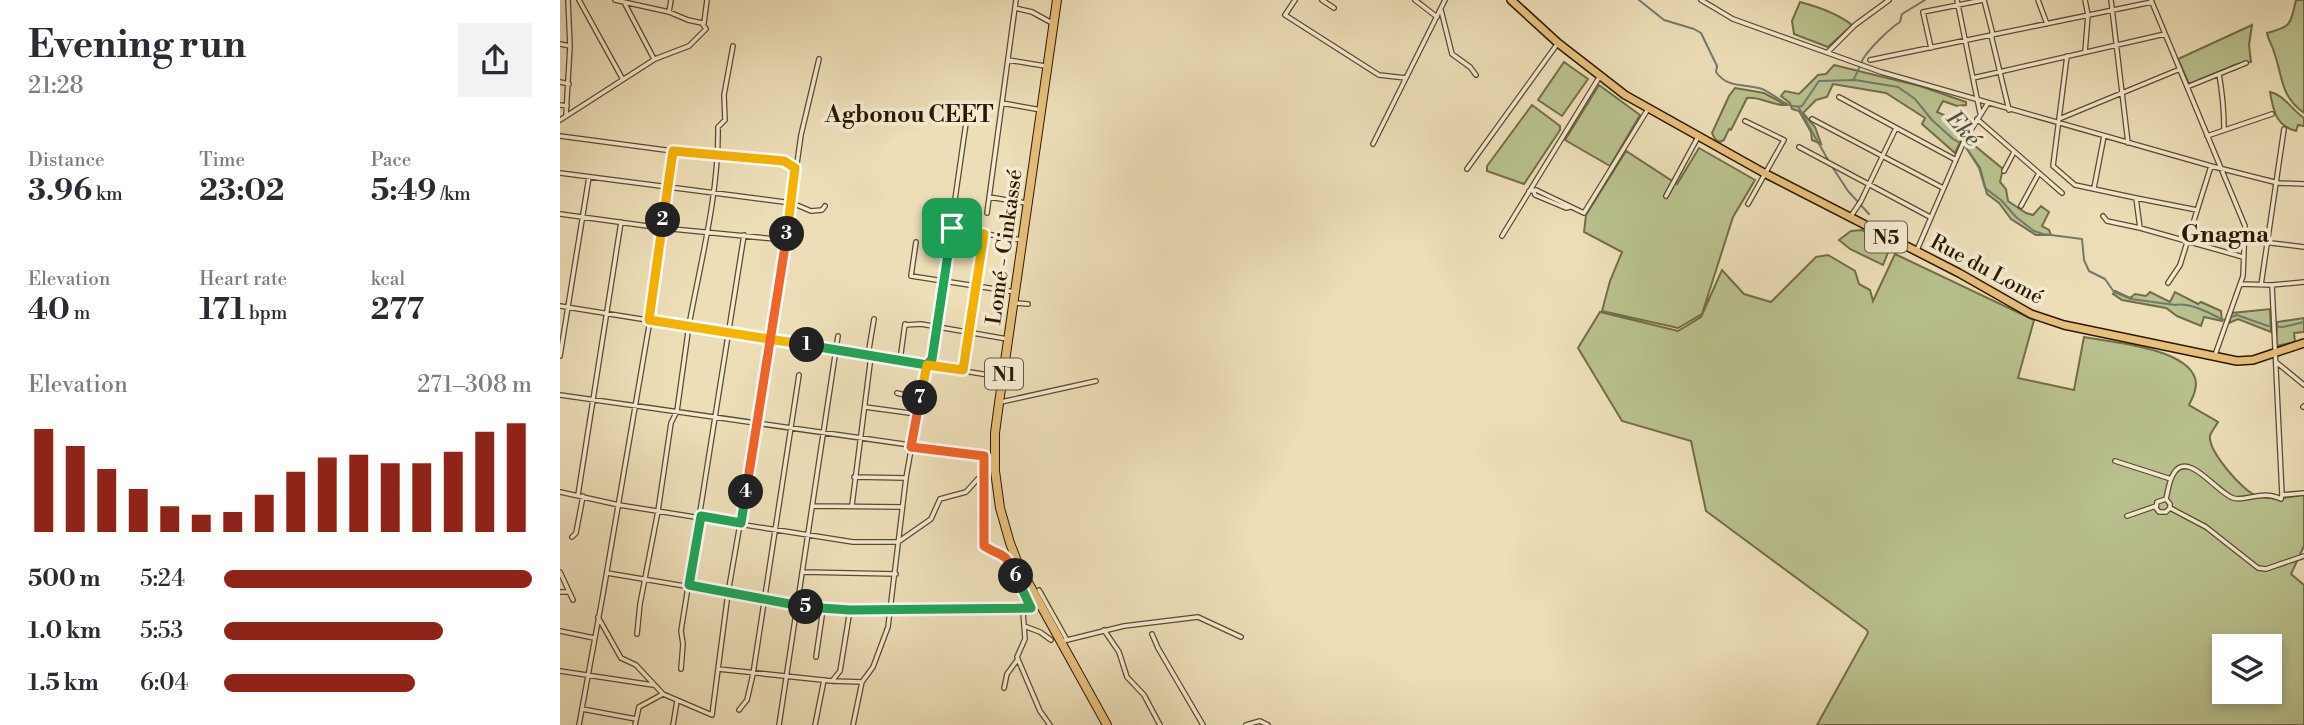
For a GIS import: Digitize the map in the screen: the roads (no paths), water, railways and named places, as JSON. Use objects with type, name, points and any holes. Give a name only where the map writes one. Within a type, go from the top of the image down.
[{"type":"highway","name":"Lomé - Cinkassé","points":[[1057,0],[999,403],[994,457],[996,485],[1006,531],[1019,566],[1064,641],[1107,725]]},
{"type":"main road","name":"Rue du Lomé","points":[[1511,0],[1558,43],[1648,109],[1766,174],[2004,296],[2031,314],[2054,322],[2214,357],[2244,361],[2274,357],[2304,344]]},
{"type":"street","points":[[566,116],[570,46],[568,0]]},
{"type":"street","points":[[579,0],[622,78]]},
{"type":"street","points":[[560,120],[654,59],[689,46],[706,29],[702,23],[641,2],[615,0]]},
{"type":"street","points":[[669,12],[671,0]]},
{"type":"street","points":[[704,23],[707,0]]},
{"type":"street","points":[[987,214],[1016,0]]},
{"type":"street","points":[[1295,0],[1285,15],[1379,75],[1406,78]]},
{"type":"street","points":[[1322,0],[1334,8]]},
{"type":"street","points":[[1415,0],[1437,17]]},
{"type":"street","points":[[1373,144],[1446,0]]},
{"type":"street","points":[[1701,0],[1733,19],[1863,66],[2221,169],[2278,183],[2304,184]]},
{"type":"street","points":[[1828,52],[1856,25],[1889,0]]},
{"type":"street","points":[[1931,48],[1923,12],[1984,0],[2009,110]]},
{"type":"street","points":[[2038,0],[2047,24]]},
{"type":"street","points":[[2085,0],[2088,15],[2085,52]]},
{"type":"street","points":[[2111,0],[2128,143]]},
{"type":"street","points":[[1870,60],[2152,1],[2244,222],[2246,240],[2243,276],[2214,357]]},
{"type":"street","points":[[624,2],[654,59]]},
{"type":"street","points":[[1958,3],[1980,113]]},
{"type":"street","points":[[1015,8],[1032,12],[1054,24]]},
{"type":"street","points":[[1441,10],[1452,54],[1470,66],[1476,75]]},
{"type":"street","points":[[1973,78],[2165,34]]},
{"type":"street","points":[[1467,169],[1558,43]]},
{"type":"street","points":[[560,44],[570,46]]},
{"type":"street","points":[[637,634],[671,423],[677,411],[707,232],[719,155],[718,127],[725,120],[723,107],[733,46]]},
{"type":"street","points":[[2067,56],[2053,166],[2076,185],[2197,210]]},
{"type":"street","points":[[598,617],[621,658],[636,665],[663,694],[712,715],[728,593],[772,340],[800,135],[820,59]]},
{"type":"street","points":[[1008,60],[1047,66]]},
{"type":"street","points":[[2187,86],[2246,63]]},
{"type":"street","points":[[2058,121],[2180,69]]},
{"type":"street","points":[[2219,74],[2224,102],[2224,130]]},
{"type":"street","points":[[1502,236],[1600,76]]},
{"type":"street","points":[[560,82],[569,84]]},
{"type":"street","points":[[1839,97],[1956,160]]},
{"type":"street","points":[[1002,103],[1041,110]]},
{"type":"street","points":[[1916,252],[1964,141],[1988,103]]},
{"type":"street","points":[[560,104],[567,106]]},
{"type":"street","points":[[1531,191],[1566,208],[1584,213],[1648,109]]},
{"type":"street","points":[[2207,136],[2272,114]]},
{"type":"street","points":[[1812,119],[1943,188]]},
{"type":"street","points":[[1977,119],[2062,193]]},
{"type":"street","points":[[1745,121],[1784,140],[1748,204]]},
{"type":"street","points":[[853,725],[862,682],[873,667],[888,627],[906,478],[927,365],[932,359],[966,123]]},
{"type":"street","points":[[1850,217],[1896,128]]},
{"type":"street","points":[[2261,285],[2284,129]]},
{"type":"street","points":[[560,136],[673,151],[784,161],[795,168]]},
{"type":"street","points":[[1666,196],[1698,136]]},
{"type":"street","points":[[2094,188],[2104,136]]},
{"type":"street","points":[[1799,146],[1930,217]]},
{"type":"street","points":[[579,725],[619,505],[673,151]]},
{"type":"street","points":[[2004,171],[2014,152]]},
{"type":"street","points":[[2168,283],[2180,265],[2211,166]]},
{"type":"street","points":[[560,173],[792,203],[796,207],[811,211],[822,210],[825,206]]},
{"type":"street","points":[[2021,206],[2039,173]]},
{"type":"street","points":[[560,356],[589,177]]},
{"type":"street","points":[[989,197],[1028,204]]},
{"type":"street","points":[[2136,198],[2140,228]]},
{"type":"street","points":[[560,214],[662,228],[786,240]]},
{"type":"street","points":[[2103,216],[2107,221],[2244,257]]},
{"type":"street","points":[[572,537],[576,533],[593,400],[621,222]]},
{"type":"street","points":[[952,228],[1023,240]]},
{"type":"street","points":[[963,370],[984,234]]},
{"type":"street","points":[[681,669],[681,631],[744,235]]},
{"type":"street","points":[[2246,240],[2304,247]]},
{"type":"street","points":[[916,242],[911,276],[1015,292]]},
{"type":"street","points":[[2243,276],[2254,285]]},
{"type":"street","points":[[2241,284],[2304,282]]},
{"type":"street","points":[[2166,499],[2171,479],[2178,468],[2191,466],[2219,491],[2235,499],[2257,495],[2276,496],[2281,499],[2272,285]]},
{"type":"street","points":[[1014,302],[1028,304]]},
{"type":"street","points":[[560,306],[1003,377]]},
{"type":"street","points":[[852,505],[874,319]]},
{"type":"street","points":[[900,360],[905,323],[1009,339]]},
{"type":"street","points":[[779,725],[838,336]]},
{"type":"street","points":[[2274,357],[2304,385]]},
{"type":"street","points":[[739,710],[747,700],[753,674],[799,375]]},
{"type":"street","points":[[999,403],[1096,381]]},
{"type":"street","points":[[897,393],[920,399]]},
{"type":"street","points":[[560,395],[994,457]]},
{"type":"street","points":[[864,407],[917,414]]},
{"type":"street","points":[[984,456],[984,546],[1000,552],[1008,559],[1028,609]]},
{"type":"street","points":[[2115,461],[2171,479]]},
{"type":"street","points":[[560,492],[619,505],[853,542],[898,542],[931,519],[940,499],[966,492],[985,471]]},
{"type":"street","points":[[854,477],[906,478]]},
{"type":"street","points":[[2282,495],[2304,494]]},
{"type":"street","points":[[2156,506],[2158,500],[2166,499]]},
{"type":"street","points":[[2166,499],[2170,508]]},
{"type":"street","points":[[812,506],[902,507]]},
{"type":"street","points":[[2156,506],[2162,513],[2170,508]]},
{"type":"street","points":[[2127,516],[2156,506]]},
{"type":"street","points":[[2170,508],[2206,527],[2258,568],[2266,569],[2304,556]]},
{"type":"street","points":[[560,572],[573,600]]},
{"type":"street","points":[[802,572],[896,574]]},
{"type":"street","points":[[607,573],[823,609],[1028,609]]},
{"type":"street","points":[[1039,590],[1064,641],[1104,630],[1198,617],[1241,637]]},
{"type":"street","points":[[560,592],[568,592]]},
{"type":"street","points":[[1004,688],[1007,674],[1018,659],[1025,639],[1023,611],[1041,605]]},
{"type":"street","points":[[816,657],[823,609]]},
{"type":"street","points":[[832,681],[840,671],[850,610]]},
{"type":"street","points":[[1024,626],[1051,640]]},
{"type":"street","points":[[1104,630],[1119,652],[1127,677],[1144,695],[1160,725]]},
{"type":"street","points":[[560,631],[594,638]]},
{"type":"street","points":[[1152,634],[1203,725]]},
{"type":"street","points":[[1018,659],[1040,711],[1050,725]]},
{"type":"street","points":[[718,669],[862,682]]},
{"type":"street","points":[[560,671],[656,686]]},
{"type":"street","points":[[815,725],[824,680]]},
{"type":"street","points":[[582,709],[636,722],[640,705],[663,694]]},
{"type":"street","points":[[673,725],[677,701]]},
{"type":"street","points":[[1246,725],[1260,721],[1268,725]]},
{"type":"waterway","name":"Eké","points":[[1639,0],[1664,20],[1701,33],[1717,66],[1716,72],[1726,81],[1762,89],[1792,106],[1802,106],[1819,81],[1855,80],[1898,87],[1915,99],[1932,120],[1953,139],[1965,146],[1979,168],[1985,188],[2001,200],[2016,217],[2034,231],[2082,239],[2084,260],[2089,271],[2105,279],[2114,292],[2131,299],[2187,305],[2223,320],[2237,315],[2268,326],[2283,327],[2304,322]]},
{"type":"waterway","points":[[1853,80],[1875,44],[1900,22],[1902,14],[1925,0]]},
{"type":"waterway","points":[[1799,108],[1828,160]]},
{"type":"waterway","points":[[1831,165],[1848,191],[1869,214]]},
{"type":"district","name":"Agbonou CEET","points":[[909,114]]},
{"type":"district","name":"Gnagna","points":[[2225,234]]}]
